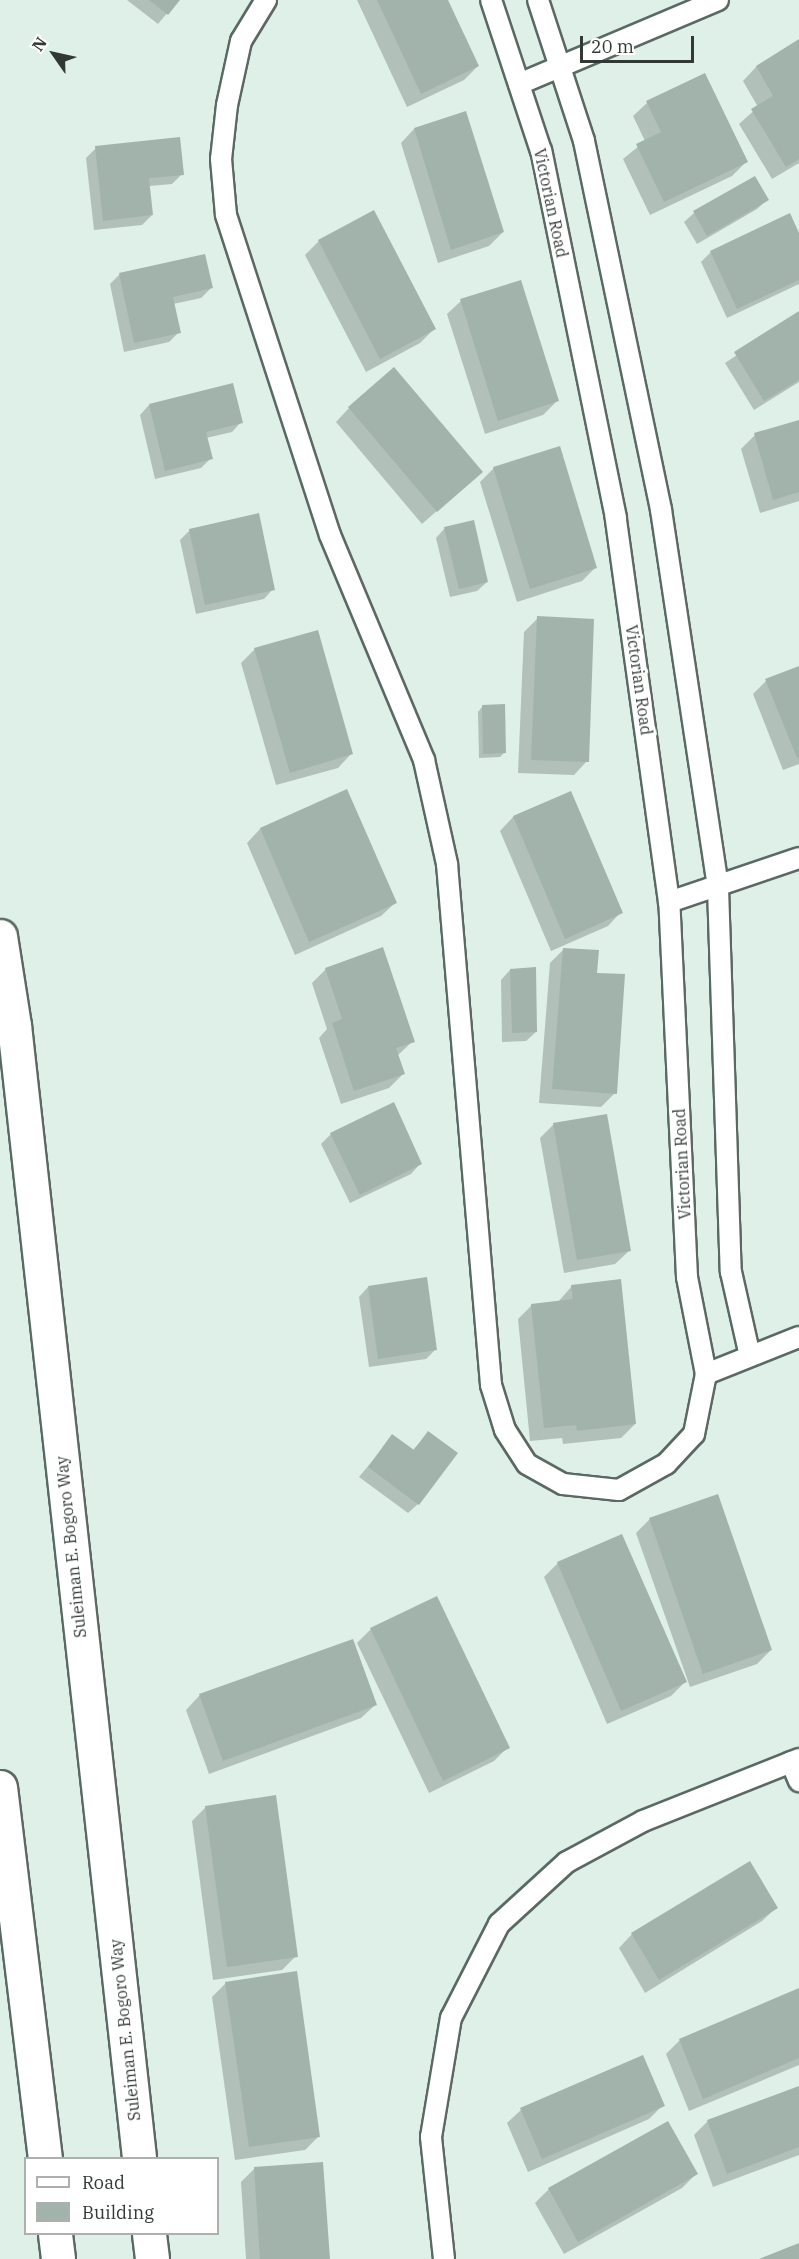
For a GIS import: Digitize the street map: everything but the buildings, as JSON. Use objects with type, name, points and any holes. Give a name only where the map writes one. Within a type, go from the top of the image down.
[{"type":"street","name":"Suleiman E. Bogoro Way","points":[[0,936],[14,1025],[139,2157]]},
{"type":"street","points":[[0,1787],[45,2157]]},
{"type":"street","points":[[55,2235],[58,2259]]},
{"type":"street","points":[[149,2235],[152,2259]]},
{"type":"lane","points":[[266,0],[240,41],[227,105],[221,159],[226,215],[330,535],[424,760],[447,864],[491,1385],[505,1430],[527,1464],[563,1484],[619,1490],[666,1464],[694,1434],[706,1374],[799,1337]]},
{"type":"lane","name":"Victorian Road","points":[[491,0],[541,151],[616,518],[669,902],[687,1277],[706,1374]]},
{"type":"lane","points":[[538,0],[584,141],[661,510],[718,888],[731,1272],[750,1356]]},
{"type":"lane","points":[[519,84],[559,64],[718,0]]},
{"type":"lane","points":[[669,902],[718,888],[799,858]]},
{"type":"lane","points":[[444,2259],[431,2137],[438,2094],[451,2018],[499,1924],[577,1857],[643,1821],[795,1761],[799,1782]]}]
